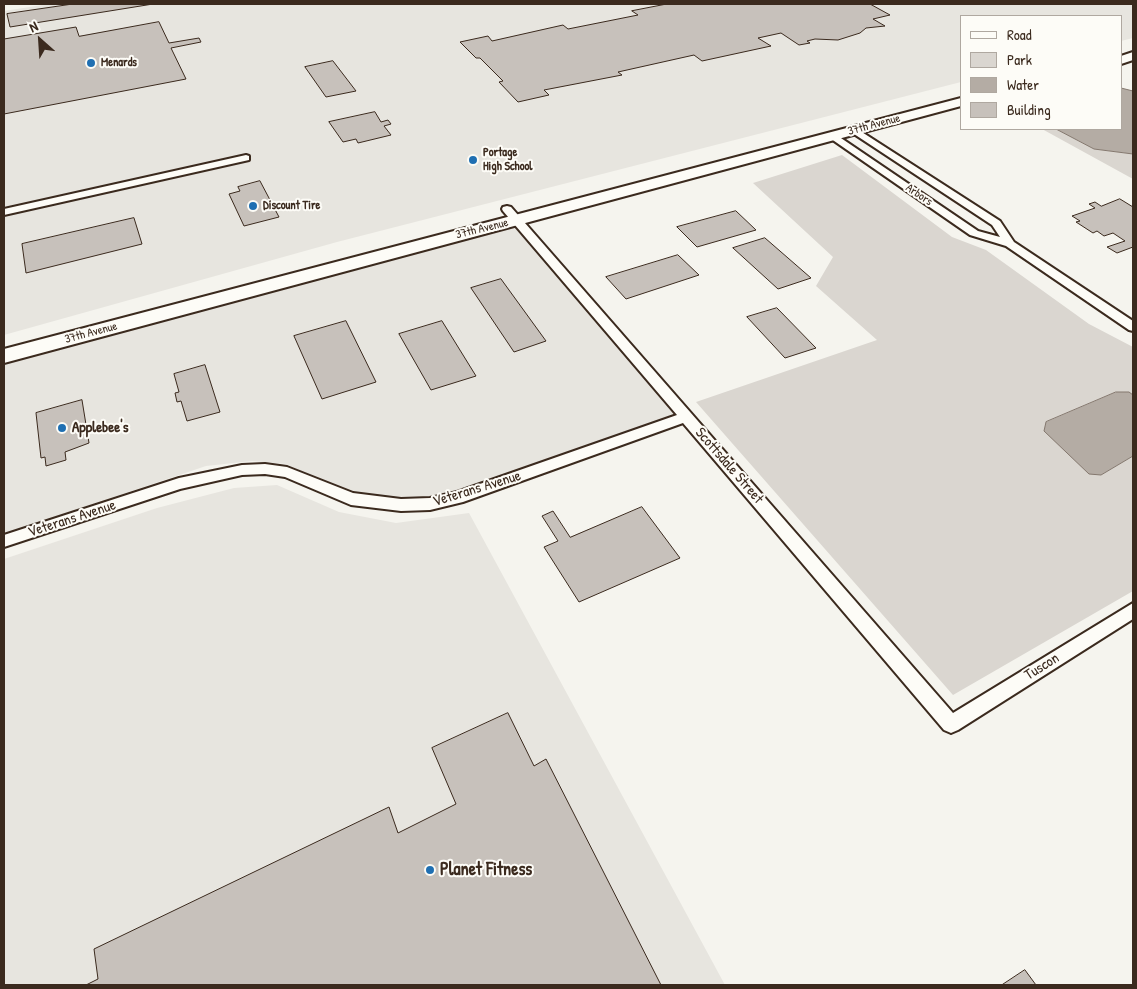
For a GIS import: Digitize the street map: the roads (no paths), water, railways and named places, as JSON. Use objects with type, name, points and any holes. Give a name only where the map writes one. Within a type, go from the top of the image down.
[{"type":"main road","name":"37th Avenue","points":[[4,356],[960,90]]},
{"type":"main road","name":"37th Avenue","points":[[4,340],[342,250],[512,215],[960,102]]},
{"type":"street","name":"Arbors","points":[[854,130],[996,224],[1010,244]]},
{"type":"street","name":"Arbors","points":[[832,136],[974,233],[1010,244],[1133,326]]},
{"type":"street","points":[[4,212],[246,158]]},
{"type":"street","name":"Scottsdale Street","points":[[512,215],[951,724]]},
{"type":"street","name":"Veterans Avenue","points":[[4,541],[179,484],[242,470],[266,469],[287,472],[351,499],[401,505],[430,504],[458,498],[686,417]]},
{"type":"street","name":"Tuscon","points":[[951,724],[1133,610]]},
{"type":"water","points":[[1122,88],[1133,91],[1133,154],[1094,149],[1058,130],[1122,130]]},
{"type":"water","points":[[1116,392],[1129,392],[1133,395],[1133,456],[1101,475],[1089,474],[1044,431],[1046,422]]},
{"type":"place","name":"Menards","points":[[91,63]]},
{"type":"place","name":"Portage High School","points":[[473,160]]},
{"type":"place","name":"Discount Tire","points":[[253,206]]},
{"type":"place","name":"Applebee's","points":[[62,428]]},
{"type":"place","name":"Planet Fitness","points":[[430,870]]}]
